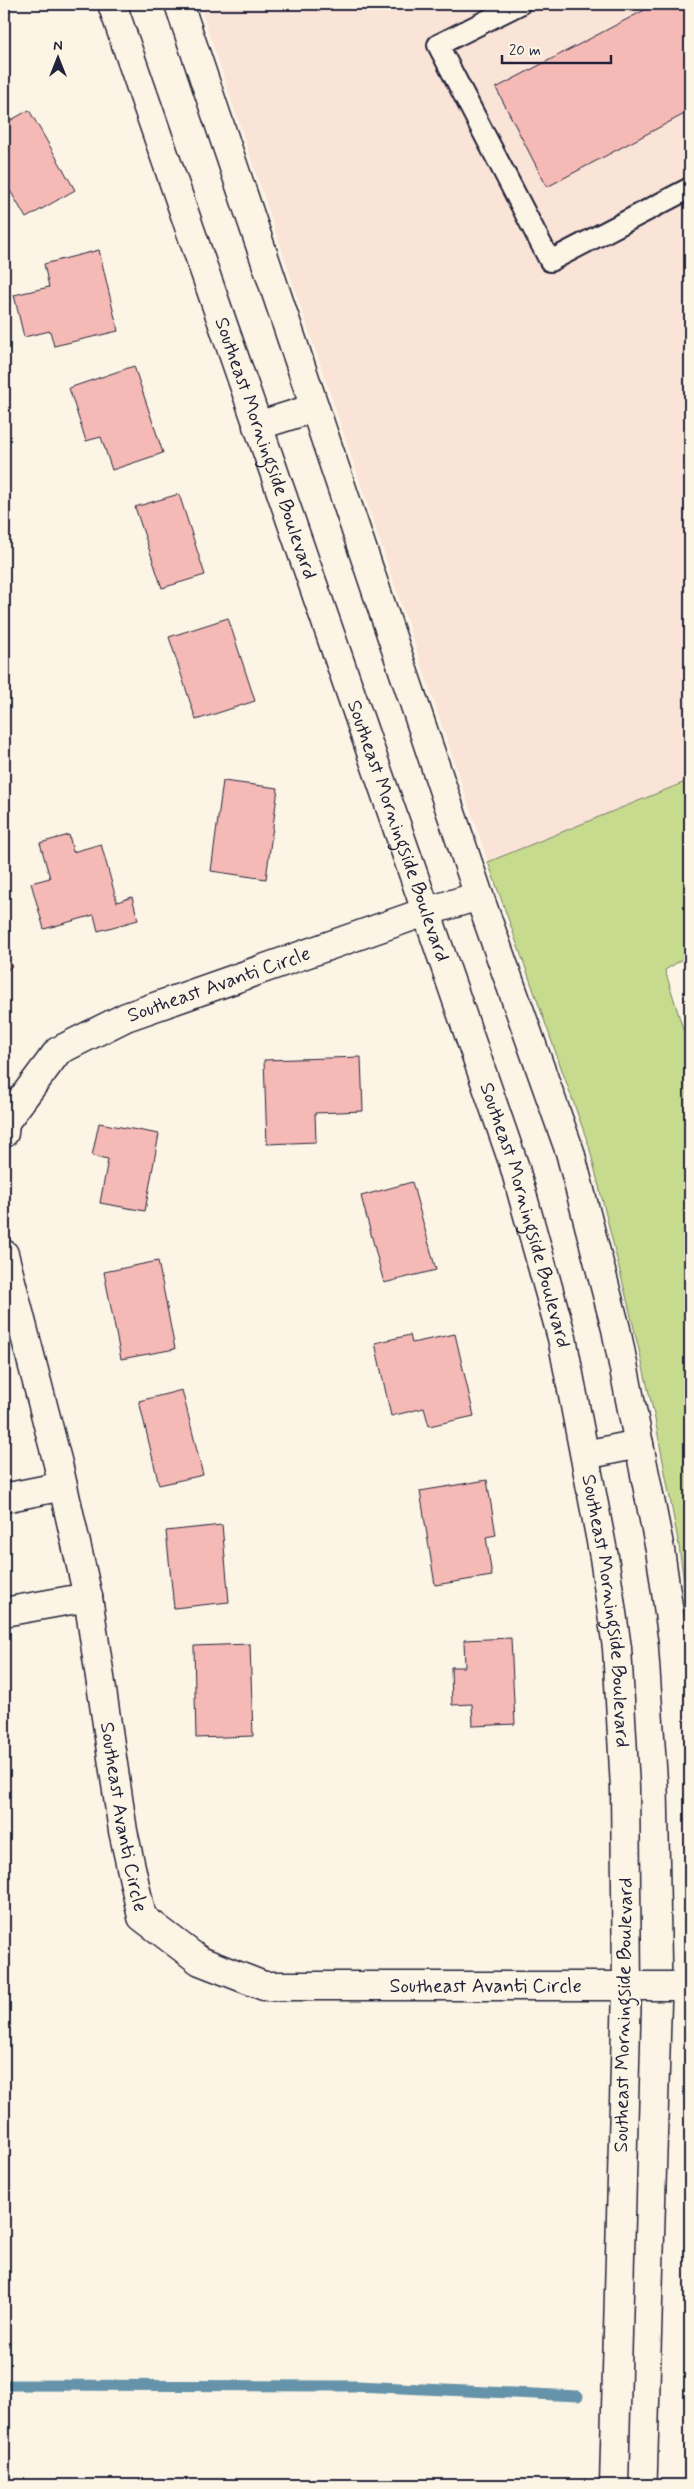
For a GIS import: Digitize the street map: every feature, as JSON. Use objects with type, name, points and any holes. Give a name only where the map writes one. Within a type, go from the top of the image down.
[{"type":"street","name":"Southeast Morningside Boulevard","points":[[112,4],[514,1166],[562,1338],[604,1557],[617,1648],[625,1788],[628,1987],[614,2485]]},
{"type":"street","points":[[179,4],[479,896],[570,1152],[616,1329],[639,1444],[660,1550],[673,1642],[683,1787],[688,1986],[672,2485]]},
{"type":"street","points":[[257,426],[314,408]]},
{"type":"street","name":"Southeast Avanti Circle","points":[[4,1133],[5,1122],[58,1051],[126,1017],[425,912],[479,896]]},
{"type":"street","name":"Southeast Avanti Circle","points":[[4,1254],[63,1486],[88,1597],[123,1831],[142,1917],[200,1962],[264,1986],[688,1986]]},
{"type":"street","points":[[585,1455],[639,1444]]},
{"type":"street","points":[[4,1498],[63,1486]]},
{"type":"street","points":[[4,1612],[88,1597]]},
{"type":"lane","points":[[520,4],[438,45],[550,260],[690,188]]},
{"type":"shaded area","points":[[199,4],[690,4],[690,780],[488,862]]},
{"type":"green space","points":[[690,780],[690,955],[665,970],[690,1052],[690,1628],[679,1546],[655,1419],[589,1146],[488,862]]},
{"type":"building","points":[[656,4],[690,4],[690,111],[547,187],[496,88]]},
{"type":"building","points":[[29,110],[75,190],[26,218],[4,180],[4,124]]},
{"type":"building","points":[[99,250],[118,331],[54,346],[50,331],[24,337],[14,295],[49,287],[44,264]]},
{"type":"building","points":[[134,366],[163,453],[112,470],[101,437],[86,441],[69,388]]},
{"type":"building","points":[[179,494],[205,575],[162,588],[135,507]]},
{"type":"building","points":[[228,618],[255,701],[196,720],[169,637]]},
{"type":"building","points":[[223,781],[278,788],[266,879],[211,871]]},
{"type":"building","points":[[69,835],[73,852],[101,844],[117,902],[132,897],[138,920],[98,931],[94,915],[44,929],[31,883],[50,878],[40,843]]},
{"type":"building","points":[[4,957],[12,966],[4,973]]},
{"type":"building","points":[[361,1057],[363,1111],[315,1113],[316,1142],[267,1144],[264,1060]]},
{"type":"building","points":[[99,1123],[159,1134],[145,1211],[100,1203],[108,1159],[92,1156]]},
{"type":"building","points":[[412,1182],[436,1270],[384,1283],[361,1196]]},
{"type":"building","points":[[158,1261],[175,1349],[121,1359],[104,1272]]},
{"type":"building","points":[[455,1334],[474,1416],[429,1426],[424,1408],[391,1416],[375,1343],[410,1335],[412,1343]]},
{"type":"building","points":[[182,1390],[203,1475],[159,1485],[139,1401]]},
{"type":"building","points":[[487,1480],[496,1535],[486,1537],[492,1576],[435,1585],[420,1491]]},
{"type":"building","points":[[222,1525],[229,1602],[174,1608],[166,1531]]},
{"type":"building","points":[[511,1638],[515,1724],[473,1726],[472,1704],[452,1705],[451,1667],[465,1667],[464,1640]]},
{"type":"building","points":[[250,1644],[253,1736],[196,1738],[194,1646]]},
{"type":"waterway","points":[[4,2385],[357,2386],[578,2396]]}]
